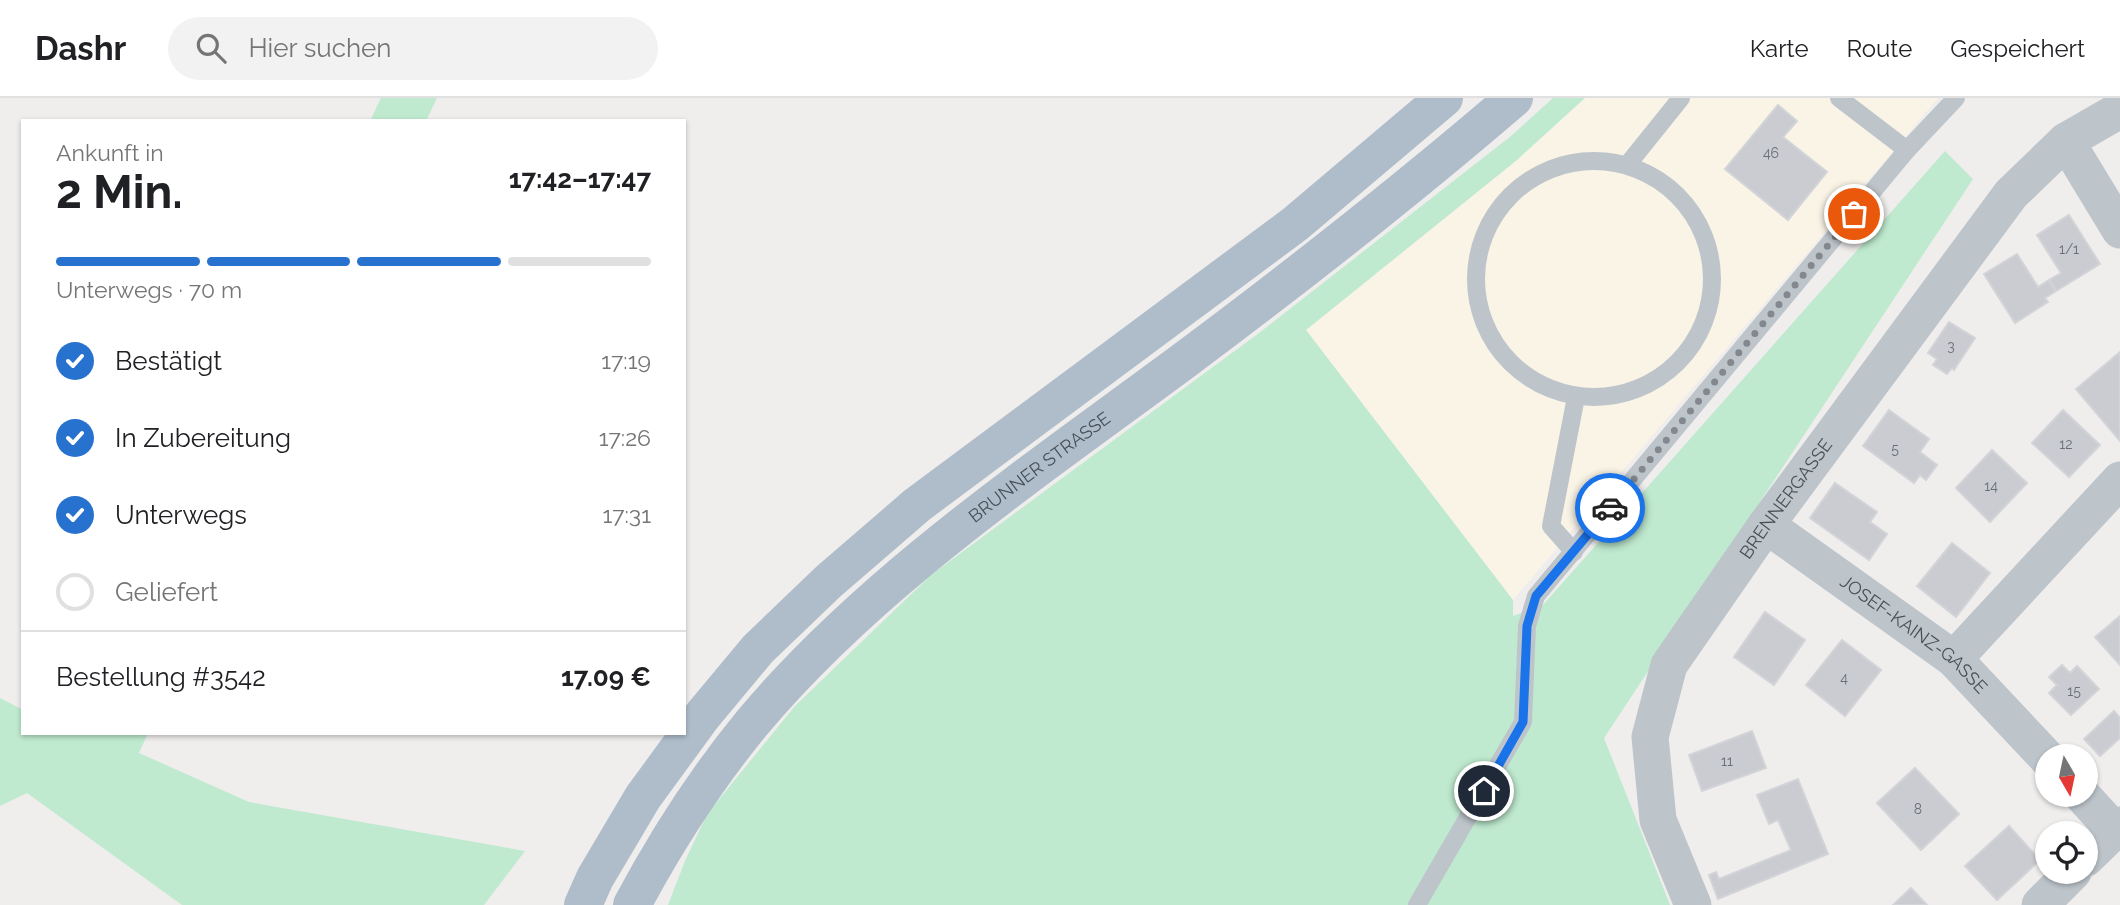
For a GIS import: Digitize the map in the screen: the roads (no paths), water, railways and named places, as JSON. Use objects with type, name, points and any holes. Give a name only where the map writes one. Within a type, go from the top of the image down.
[{"type":"main road","points":[[583,905],[595,878],[643,797],[703,715],[758,649],[829,581],[917,505],[1295,224],[1444,98]]},
{"type":"main road","name":"BRUNNER STRASSE","points":[[632,905],[660,852],[752,723],[815,655],[872,602],[952,536],[1348,236],[1514,98]]},
{"type":"street","name":"BRENNERGASSE","points":[[1693,905],[1658,820],[1650,737],[1669,665],[1766,525],[2011,194],[2066,141],[2120,110]]},
{"type":"street","points":[[2066,141],[2120,230]]},
{"type":"street","points":[[1954,659],[2120,480]]},
{"type":"street","name":"JOSEF-KAINZ-GASSE","points":[[1766,525],[1954,659],[2035,745]]},
{"type":"street","points":[[2095,807],[2117,828],[2098,846]]},
{"type":"street","points":[[2040,905],[2061,884]]},
{"type":"lane","points":[[1628,164],[1681,98]]},
{"type":"lane","points":[[1839,98],[1907,150]]},
{"type":"lane","points":[[1417,905],[1523,722],[1527,626],[1536,596],[1907,150],[1956,98]]},
{"type":"lane","points":[[1585,160],[1628,164],[1668,184],[1698,218],[1713,260],[1711,305],[1693,346],[1662,377],[1620,396],[1576,397],[1535,382],[1502,355],[1481,317],[1475,274],[1484,232],[1508,196],[1543,171],[1585,160]]},
{"type":"lane","points":[[1574,552],[1551,526],[1576,397]]}]
